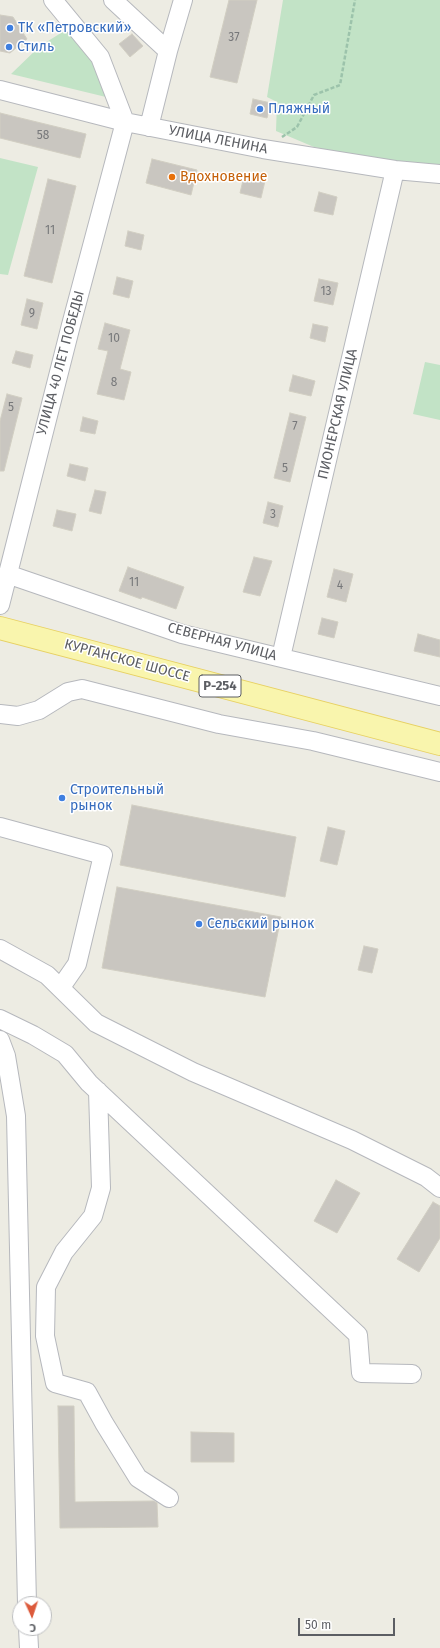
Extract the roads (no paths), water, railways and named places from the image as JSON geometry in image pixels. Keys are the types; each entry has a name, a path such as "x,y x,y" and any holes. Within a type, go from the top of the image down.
{"main road":[{"name":"КУРГАНСКОЕ ШОССЕ","path":"0,628 440,744"}],"street":[{"path":"113,0 168,50"},
{"path":"149,127 168,50 184,0"},
{"path":"63,3 100,57 125,122"},
{"name":"УЛИЦА ЛЕНИНА","path":"0,90 125,122 264,149 395,170 440,174"},
{"name":"УЛИЦА 40 ЛЕТ ПОБЕДЫ","path":"0,605 7,574 6,550 125,122"},
{"name":"ПИОНЕРСКАЯ УЛИЦА","path":"281,657 395,170"},
{"name":"СЕВЕРНАЯ УЛИЦА","path":"7,574 182,634 440,696"},
{"path":"0,714 18,716 39,710 68,692 82,689 219,724 313,740 440,772"},
{"path":"0,827 103,855 78,964 61,988"},
{"path":"0,949 47,975 96,1023 193,1072 352,1140 426,1177 440,1188"},
{"path":"0,964 19,959"},
{"path":"0,1019 33,1034 65,1054 98,1091 358,1335 361,1373 412,1374"},
{"path":"0,1040 6,1056 16,1116 27,1596"},
{"path":"98,1091 101,1188 93,1216 64,1252 46,1287 45,1336 55,1383 87,1392 104,1424 138,1478 169,1498"},
{"path":"28,1636 29,1648"}],"place":[{"name":"ТК «Петровский»","path":"10,28"},
{"name":"Стиль","path":"9,47"},
{"name":"Пляжный","path":"260,109"},
{"name":"Вдохновение","path":"172,177"},
{"name":"Строительный рынок","path":"62,798"},
{"name":"Сельский рынок","path":"199,924"}]}
